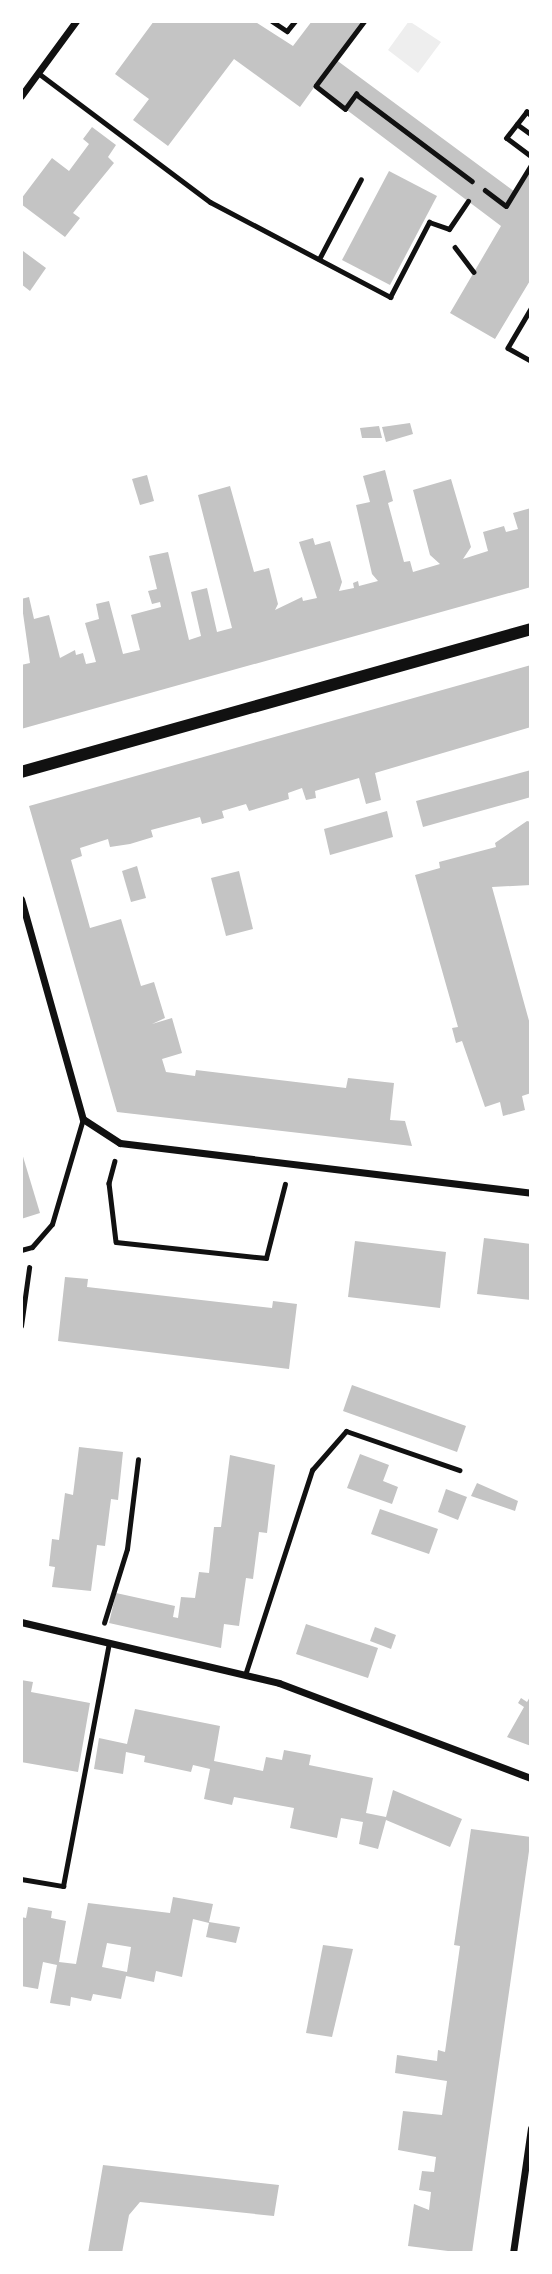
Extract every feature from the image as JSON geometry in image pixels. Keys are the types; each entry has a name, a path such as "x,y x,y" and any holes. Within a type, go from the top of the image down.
{"street":[{"path":"21,96 76,21"},
{"path":"21,772 531,629"},
{"path":"21,899 83,1119 120,1143 287,1166 531,1192"},
{"path":"21,1622 279,1683 531,1778"},
{"path":"513,2253 531,2128"}],"lane":[{"path":"38,73 210,202 390,297 429,222 442,229 451,227 468,201"},
{"path":"319,259 361,179"},
{"path":"21,1250 32,1247 52,1224 83,1119"},
{"path":"245,1675 312,1470 346,1431 459,1470"},
{"path":"21,1879 63,1886 109,1643"}],"path":[{"path":"272,21 287,31 295,21"},
{"path":"365,21 316,86 345,109 356,94 506,206 531,165"},
{"path":"531,116 527,112 507,138 531,156"},
{"path":"517,124 531,134"},
{"path":"442,229 474,272"},
{"path":"531,309 508,348 531,361"},
{"path":"120,1143 109,1183 116,1242 266,1258 284,1202 287,1166"},
{"path":"21,1326 32,1247"},
{"path":"100,1641 127,1549 138,1460"}],"shaded area":[{"path":"409,21 441,42 418,73 388,50"}],"building":[{"path":"154,21 254,21 293,46 312,21 363,21 335,59 515,192 531,171 531,279 495,339 450,313 501,226 315,86 300,107 234,59 168,146 133,120 149,99 115,74"},
{"path":"92,127 116,145 108,157 114,163 73,213 80,218 65,237 21,204 21,199 52,158 69,171 89,144 83,139"},
{"path":"389,171 437,196 390,285 342,260"},
{"path":"23,251 46,268 30,291 21,284"},
{"path":"410,423 413,434 386,442 382,427"},
{"path":"379,426 382,438 362,438 360,428"},
{"path":"385,470 393,501 388,503 404,562 410,561 413,572 440,564 430,555 413,490 451,479 471,547 463,559 488,551 483,532 504,526 506,532 518,529 513,513 531,508 531,587 21,729 21,665 30,663 21,599 29,597 34,619 49,615 60,658 75,650 76,655 83,653 86,664 96,662 85,623 99,619 96,604 109,601 123,654 140,650 131,615 161,607 160,602 152,604 148,591 157,589 149,556 168,552 189,640 201,636 191,592 207,588 217,632 232,628 198,495 230,486 254,572 269,568 278,604 275,610 302,597 303,601 317,598 299,542 313,538 315,545 330,541 342,582 339,591 354,588 353,583 358,581 359,586 378,581 372,574 356,505 370,502 363,476"},
{"path":"147,475 154,501 140,505 132,479"},
{"path":"531,665 531,727 375,773 381,800 366,804 359,778 315,791 316,798 306,800 302,788 288,793 289,799 249,811 246,804 222,811 224,818 202,824 200,817 151,830 153,837 130,844 110,847 108,839 80,848 82,856 71,860 90,928 121,919 141,986 154,982 165,1018 152,1024 172,1018 182,1053 162,1059 166,1072 195,1076 196,1070 346,1088 348,1078 394,1083 390,1120 405,1121 412,1146 117,1112 29,806"},
{"path":"531,770 531,797 423,827 416,801"},
{"path":"387,811 393,837 330,855 324,829"},
{"path":"527,821 531,822 531,885 492,887 531,1028 531,1093 522,1096 525,1110 503,1116 500,1102 485,1107 462,1041 456,1043 452,1028 458,1027 415,875 440,868 439,862 496,847 495,843"},
{"path":"137,866 146,898 131,902 122,871"},
{"path":"239,871 253,929 226,936 211,878"},
{"path":"21,1150 40,1213 21,1219"},
{"path":"484,1238 531,1244 531,1300 477,1294"},
{"path":"355,1241 446,1252 440,1308 348,1297"},
{"path":"65,1277 88,1279 87,1287 272,1308 273,1301 297,1304 289,1369 58,1341"},
{"path":"352,1385 466,1426 457,1452 343,1411"},
{"path":"79,1447 123,1452 118,1500 111,1499 105,1546 97,1545 91,1591 52,1587 55,1567 49,1566 52,1539 59,1540 65,1493 73,1495"},
{"path":"360,1454 389,1465 383,1481 398,1487 392,1504 347,1488"},
{"path":"230,1455 275,1465 267,1533 259,1532 253,1579 246,1578 239,1626 224,1624 221,1648 109,1623 116,1593 175,1606 173,1617 178,1618 181,1597 195,1598 199,1572 209,1573 214,1527 221,1527"},
{"path":"477,1483 518,1501 515,1511 471,1496"},
{"path":"446,1489 467,1497 458,1520 438,1512"},
{"path":"380,1509 438,1529 429,1554 371,1534"},
{"path":"306,1624 378,1648 368,1678 296,1654"},
{"path":"375,1627 396,1635 391,1649 370,1641"},
{"path":"21,1680 33,1682 31,1692 90,1703 78,1772 21,1762"},
{"path":"531,1695 531,1746 507,1737 524,1707 518,1703 521,1698 527,1702"},
{"path":"135,1709 220,1726 214,1761 263,1771 266,1757 282,1760 284,1750 311,1755 309,1765 373,1778 366,1813 386,1817 393,1790 462,1819 450,1847 386,1820 378,1849 359,1844 363,1822 341,1818 337,1838 290,1828 294,1808 234,1797 232,1805 204,1799 210,1769 193,1765 191,1772 144,1762 145,1756 126,1752 123,1774 94,1769 99,1738 127,1744"},
{"path":"471,1829 531,1837 472,2253 464,2253 408,2246 414,2204 429,2210 431,2192 419,2190 422,2171 434,2172 436,2157 398,2150 403,2111 442,2115 447,2081 395,2073 397,2055 437,2061 438,2050 445,2052 460,1946 454,1945"},
{"path":"173,1897 213,1904 209,1922 240,1927 236,1943 206,1937 209,1923 193,1919 182,1977 156,1971 154,1982 126,1976 121,1999 93,1994 91,2001 71,1997 70,2006 50,2003 57,1965 43,1962 38,1989 21,1986 21,1917 26,1918 28,1907 52,1911 51,1918 66,1921 59,1962 76,1964 88,1903 170,1913","holes":["107,1943 131,1947 127,1972 102,1967"]},
{"path":"323,1945 353,1949 332,2037 306,2033"},
{"path":"103,2165 279,2185 274,2216 140,2202 129,2215 122,2253 88,2253"}]}
